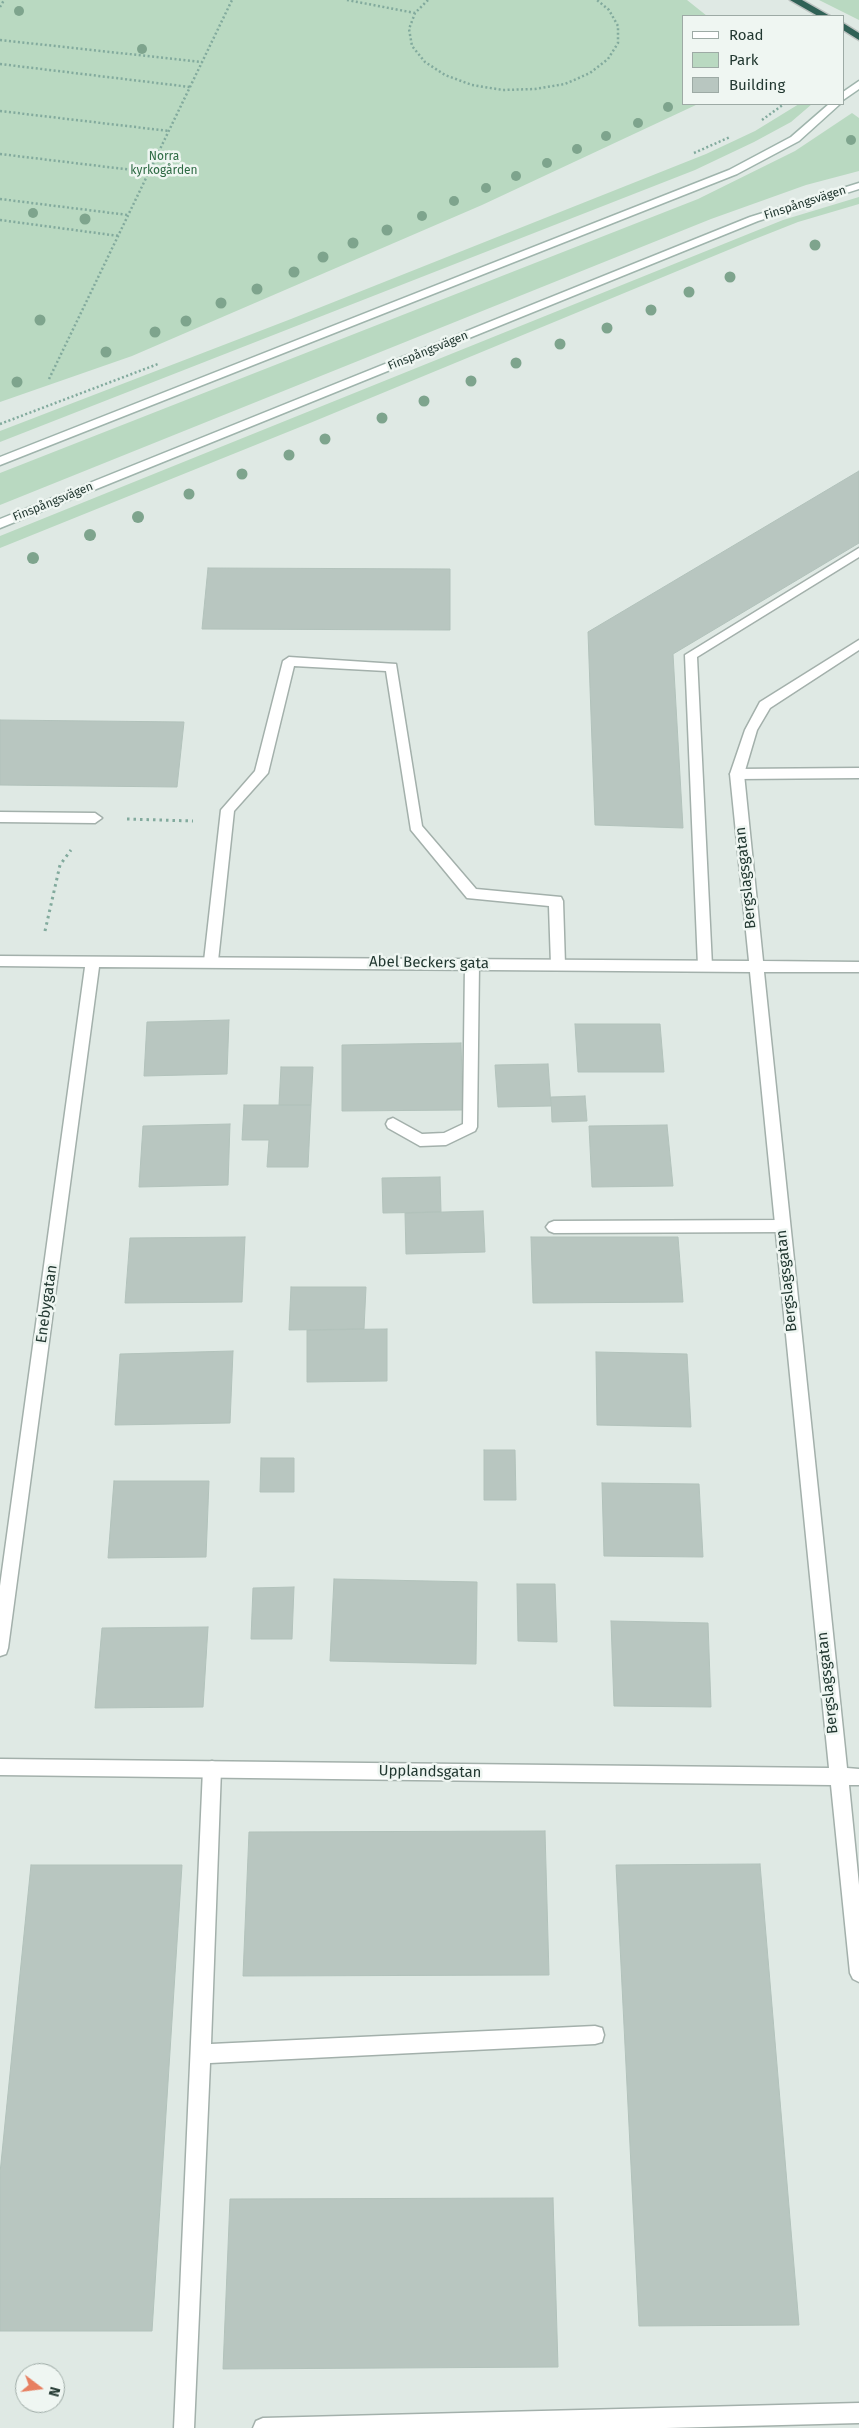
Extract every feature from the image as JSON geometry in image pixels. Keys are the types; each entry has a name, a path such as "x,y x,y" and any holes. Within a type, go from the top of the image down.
{"highway":[{"path":"795,0 823,15"},
{"path":"844,27 859,37"}],"street":[{"path":"844,96 859,84"},
{"path":"0,461 733,172 794,139 834,105"},
{"name":"Finspångsvägen","path":"0,524 754,219 859,186"},
{"path":"704,966 691,655 859,552"},
{"name":"Bergslagsgatan","path":"859,644 765,706 750,730 737,774 755,966 859,1973"},
{"path":"211,962 228,810 261,773 289,661 392,667 416,827 472,894 556,900 558,964"},
{"path":"737,774 859,773"},
{"path":"0,817 95,818"},
{"name":"Abel Beckers gata","path":"0,960 859,967"},
{"name":"Enebygatan","path":"0,1648 93,960"},
{"path":"392,1124 420,1140 446,1139 470,1127 472,964"},
{"path":"554,1227 782,1226"},
{"name":"Upplandsgatan","path":"0,1767 859,1777"},
{"path":"184,2428 212,1769"},
{"path":"201,2054 595,2035"},
{"path":"263,2428 859,2413"}],"path":[{"path":"0,7 4,0"},
{"path":"49,379 232,0"},
{"path":"347,0 415,13"},
{"path":"428,0 415,13 409,29 412,46 424,62 445,76 472,85 503,90 535,89 565,84 590,73 608,59 618,43 618,26 608,10 597,0"},
{"path":"0,40 202,62"},
{"path":"0,64 190,87"},
{"path":"0,111 169,131"},
{"path":"0,154 149,172"},
{"path":"0,199 128,215"},
{"path":"0,220 119,236"},
{"path":"38,960 60,865 95,818 226,822"}],"green space":[{"name":"Norra kyrkogården","path":"0,0 687,0 706,15 682,15 682,105 696,105 482,205 132,356 0,402"},
{"path":"819,0 859,0 859,20"},
{"path":"797,105 811,105 791,122 695,170 0,442 0,431 291,319 706,154 755,131"},
{"path":"852,113 859,118 859,171 806,185 711,219 0,505 0,473 698,199 795,151"},
{"path":"859,197 859,204 798,222 750,241 310,423 0,548 0,536 783,220"}],"building":[{"path":"859,471 859,543 673,654 683,828 595,825 588,632"},
{"path":"208,568 450,569 450,630 202,629"},
{"path":"0,720 184,722 177,787 0,785"},
{"path":"229,1020 227,1074 144,1076 147,1022"},
{"path":"575,1024 660,1024 664,1072 578,1072"},
{"path":"461,1043 463,1110 342,1111 342,1045"},
{"path":"548,1064 551,1106 498,1107 495,1065"},
{"path":"281,1067 313,1067 311,1105 279,1105"},
{"path":"585,1096 587,1121 552,1122 551,1097"},
{"path":"244,1105 311,1105 308,1167 267,1167 269,1140 242,1140"},
{"path":"230,1124 228,1185 139,1187 143,1126"},
{"path":"667,1125 673,1186 592,1187 589,1126"},
{"path":"440,1177 441,1212 383,1213 382,1178"},
{"path":"483,1211 485,1252 406,1254 405,1213"},
{"path":"245,1237 242,1302 125,1303 130,1238"},
{"path":"531,1237 678,1237 683,1302 533,1303"},
{"path":"291,1287 366,1287 364,1329 289,1330"},
{"path":"387,1329 387,1381 307,1382 307,1330"},
{"path":"233,1351 230,1423 115,1425 120,1354"},
{"path":"596,1352 687,1354 691,1427 597,1425"},
{"path":"484,1450 515,1450 516,1500 484,1500"},
{"path":"261,1458 294,1458 294,1492 260,1492"},
{"path":"114,1481 209,1481 206,1557 108,1558"},
{"path":"602,1483 699,1484 703,1557 604,1556"},
{"path":"334,1579 477,1582 476,1664 330,1661"},
{"path":"517,1584 555,1584 557,1642 518,1641"},
{"path":"294,1587 292,1639 251,1639 253,1588"},
{"path":"611,1621 708,1623 711,1707 614,1706"},
{"path":"208,1627 203,1707 95,1708 102,1628"},
{"path":"545,1831 549,1975 243,1976 249,1832"},
{"path":"760,1864 799,2325 639,2326 616,1865"},
{"path":"31,1865 182,1865 152,2331 0,2331 0,2173"},
{"path":"553,2198 558,2367 223,2369 230,2199"}]}
